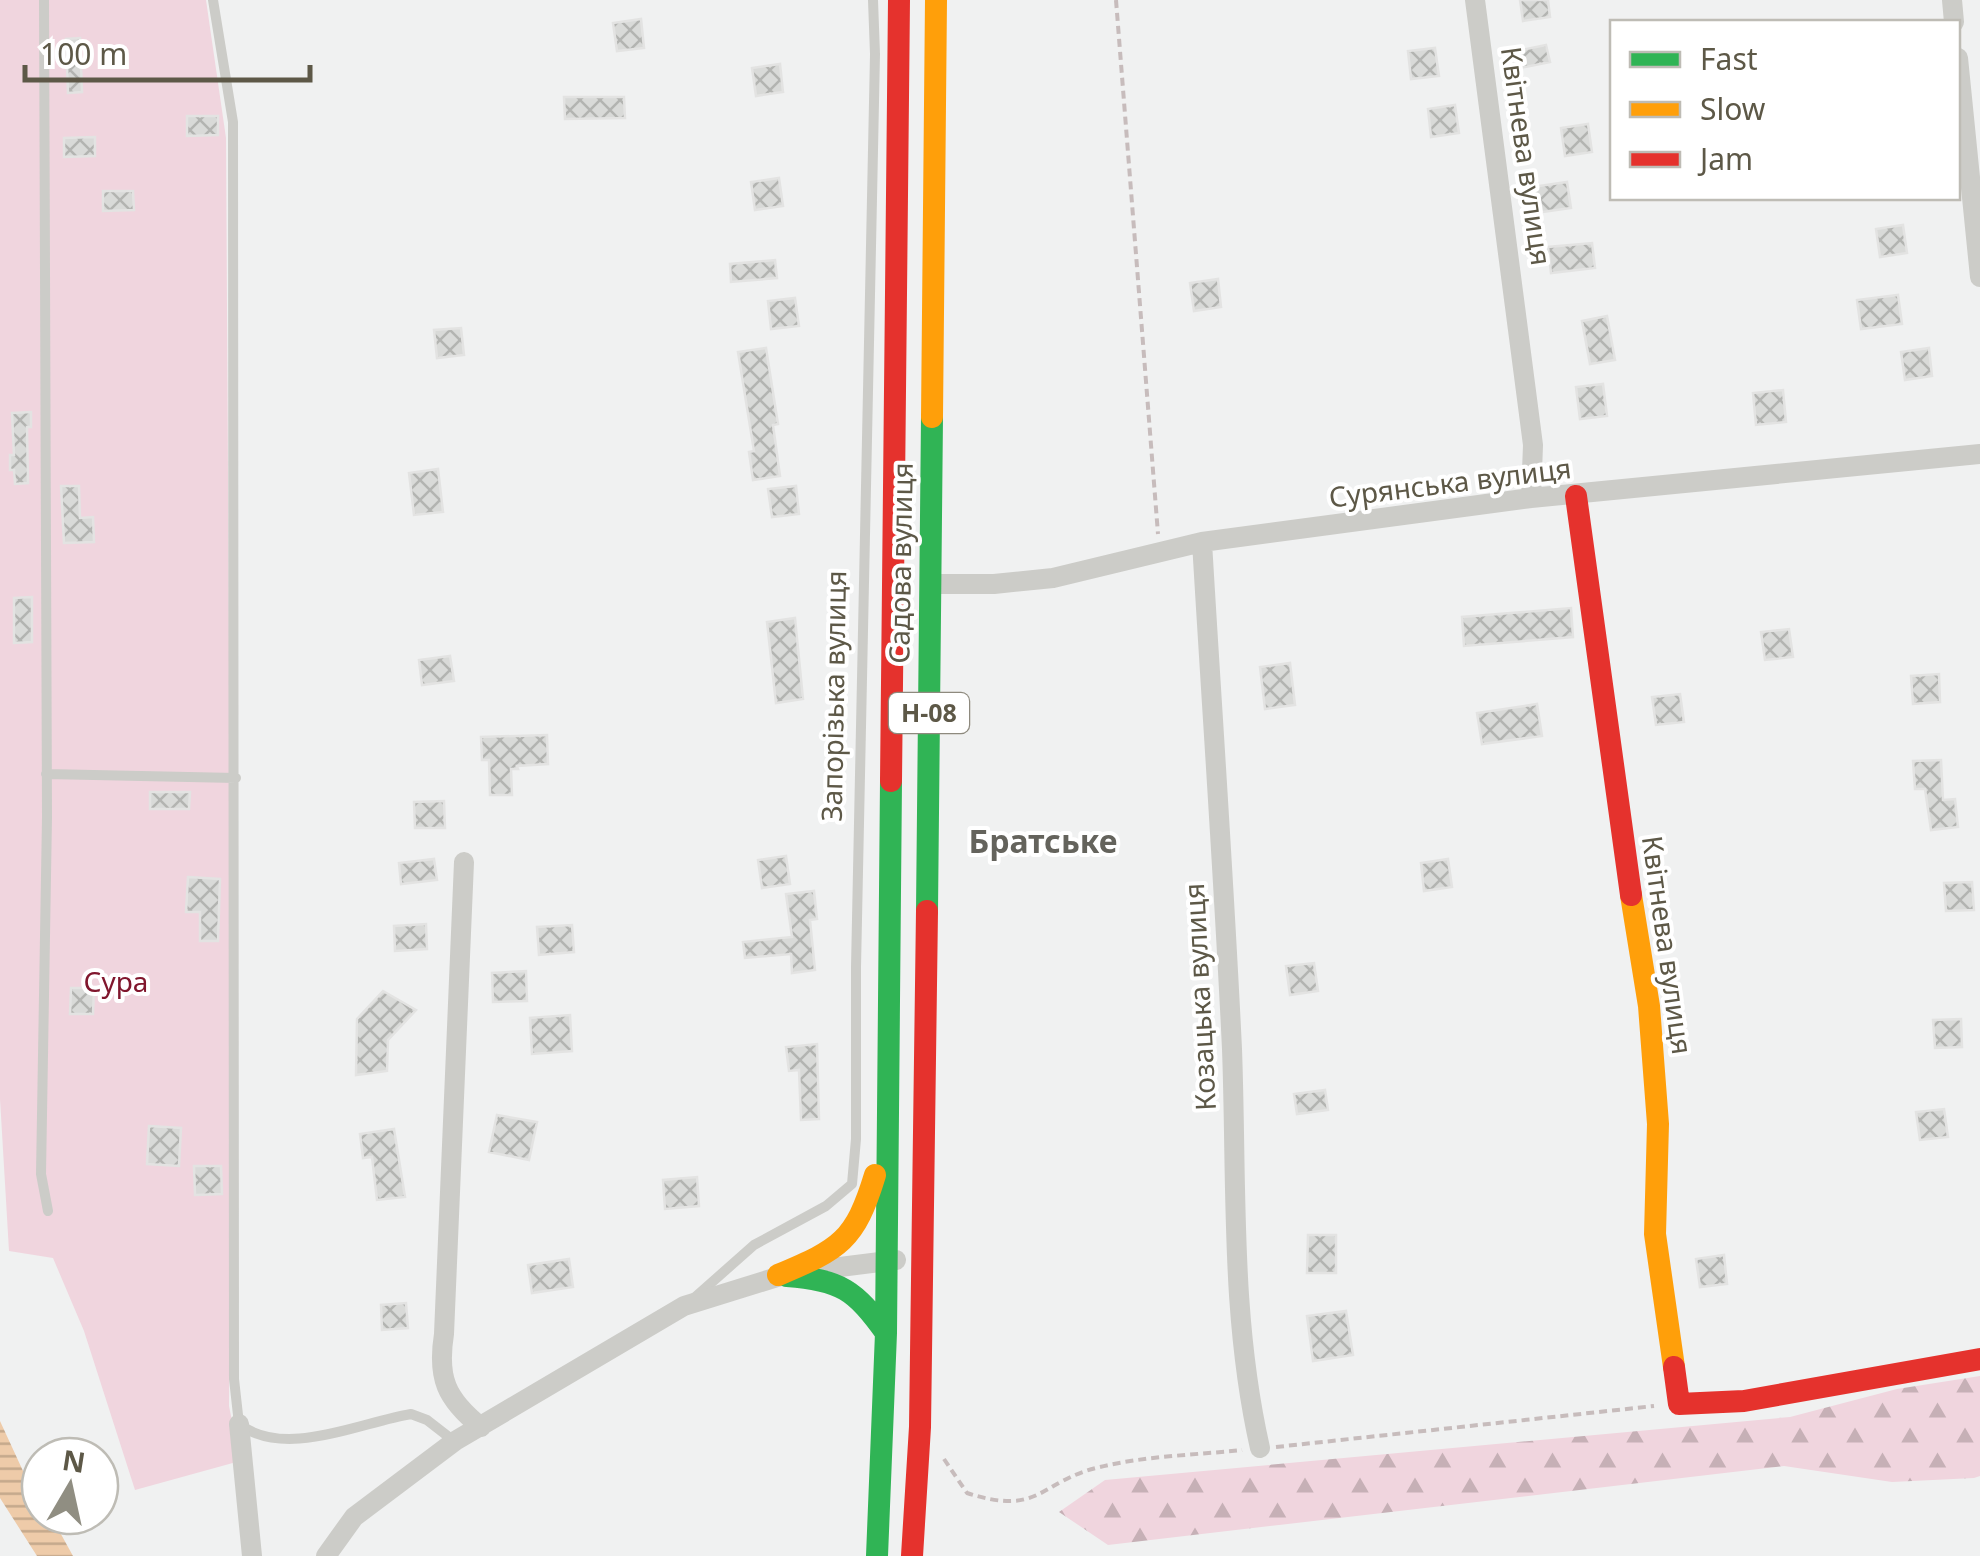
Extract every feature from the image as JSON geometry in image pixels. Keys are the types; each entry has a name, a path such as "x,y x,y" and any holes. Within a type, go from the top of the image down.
{"main road":[{"name":"Садова вулиця","path":"886,1267 900,0"},
{"name":"Садова вулиця","path":"918,1457 936,0"},
{"name":"Квітнева вулиця","path":"1576,496 1649,1006 1658,1124 1655,1234 1679,1404"},
{"path":"778,1275 835,1252 864,1218 887,1134"},
{"name":"Н-08","path":"877,1556 886,1267"},
{"path":"778,1275 832,1278 860,1297 886,1333"},
{"path":"1679,1404 1744,1401 1980,1359"},
{"name":"Н-08","path":"912,1556 918,1457"}],"street":[{"name":"Квітнева вулиця","path":"1475,0 1534,445 1530,498"},
{"path":"1960,78 1980,277"},
{"name":"Сурянська вулиця","path":"930,584 994,584 1053,578 1202,542 1530,498 1980,454"},
{"name":"Козацька вулиця","path":"1202,542 1232,1050 1240,1328 1260,1448"},
{"path":"464,862 440,1360 446,1387 460,1410 481,1427"},
{"path":"326,1556 354,1517 455,1441 684,1306 778,1275 886,1267 923,1260"},
{"path":"238,1424 252,1556"}],"lane":[{"path":"44,0 46,774 42,1174 48,1211"},
{"path":"213,0 233,122 234,1379 238,1424 254,1436 288,1440 411,1414 427,1420 455,1441"},
{"name":"Запорізька вулиця","path":"684,1306 754,1245 826,1206 852,1184 856,1139 873,0"},
{"path":"46,774 236,778"}],"path":[{"path":"1116,0 1160,552"},
{"path":"918,1457 943,1458 967,1493 1009,1502 1028,1500 1099,1467 1679,1404"}],"green space":[{"name":"Сура","path":"0,0 206,0 226,138 231,982 229,1406 240,1461 135,1490 84,1331 53,1258 9,1251 0,1099"},
{"path":"1980,1376 1980,1476 1974,1478 1892,1482 1784,1466 1108,1545 1059,1512 1105,1480 1790,1417 1897,1389"}],"shaded area":[{"path":"0,1421 20,1464 20,1529 0,1498"},
{"path":"24,1536 62,1536 73,1556 37,1556"}],"building":[{"path":"1520,0 1548,0 1550,17 1523,21"},
{"path":"641,19 644,48 617,51 613,23"},
{"path":"80,38 82,92 68,93 66,39"},
{"path":"1546,45 1550,62 1515,69 1511,52"},
{"path":"1435,48 1439,76 1411,79 1408,51"},
{"path":"780,64 783,92 756,96 752,68"},
{"path":"564,97 624,97 625,118 565,119"},
{"path":"1455,105 1459,133 1431,137 1428,109"},
{"path":"187,116 218,116 218,135 187,136"},
{"path":"1588,124 1592,152 1565,156 1561,128"},
{"path":"95,137 95,156 64,157 64,138"},
{"path":"779,178 783,206 755,210 751,182"},
{"path":"1567,182 1571,208 1535,213 1532,187"},
{"path":"103,191 133,191 134,210 103,211"},
{"path":"1903,225 1907,253 1880,257 1876,229"},
{"path":"1592,243 1595,268 1551,273 1548,247"},
{"path":"775,260 777,278 731,282 730,264"},
{"path":"1218,279 1221,307 1194,311 1190,283"},
{"path":"1898,295 1902,324 1861,329 1857,300"},
{"path":"795,298 799,326 771,329 768,301"},
{"path":"1607,316 1615,360 1590,364 1582,321"},
{"path":"461,328 464,355 437,358 434,330"},
{"path":"766,348 778,424 773,425 780,476 753,480 749,452 754,451 738,352"},
{"path":"1929,348 1932,376 1905,380 1901,352"},
{"path":"1603,384 1607,416 1580,419 1576,387"},
{"path":"1783,390 1786,422 1756,425 1753,393"},
{"path":"31,412 31,427 27,427 28,483 15,484 14,470 10,470 10,455 14,455 12,413"},
{"path":"438,469 443,512 414,515 409,473"},
{"path":"61,486 79,486 80,518 93,517 94,542 64,543"},
{"path":"796,486 799,514 772,517 768,489"},
{"path":"32,597 32,642 14,643 14,598"},
{"path":"1571,608 1573,637 1464,646 1462,617"},
{"path":"795,618 803,699 776,703 767,622"},
{"path":"1789,629 1793,657 1765,660 1761,632"},
{"path":"450,656 454,681 422,685 419,660"},
{"path":"1290,663 1295,705 1265,709 1260,667"},
{"path":"1939,674 1940,702 1913,704 1911,676"},
{"path":"1680,694 1684,722 1656,725 1652,697"},
{"path":"1537,704 1542,736 1482,744 1477,713"},
{"path":"547,735 548,764 511,769 512,795 490,795 489,760 482,760 481,737"},
{"path":"1941,760 1943,800 1955,799 1958,827 1931,830 1925,789 1915,789 1913,761"},
{"path":"150,792 190,792 189,809 150,809"},
{"path":"444,801 445,828 415,828 414,802"},
{"path":"786,856 790,884 762,888 758,860"},
{"path":"434,859 437,880 401,884 399,863"},
{"path":"1448,859 1452,887 1424,891 1421,863"},
{"path":"188,877 220,879 218,941 200,941 200,912 186,912"},
{"path":"1972,882 1974,910 1946,911 1944,883"},
{"path":"814,891 817,919 810,920 815,970 792,973 791,954 745,958 743,942 792,937 786,894"},
{"path":"426,924 427,949 395,951 394,926"},
{"path":"572,925 574,952 539,955 537,927"},
{"path":"1314,963 1318,991 1290,995 1286,966"},
{"path":"526,971 527,1001 493,1002 492,973"},
{"path":"71,988 94,988 93,1014 70,1014"},
{"path":"383,991 416,1010 388,1040 387,1071 356,1075 357,1019"},
{"path":"570,1015 572,1051 532,1054 530,1018"},
{"path":"1961,1019 1962,1047 1935,1048 1933,1020"},
{"path":"817,1044 819,1119 801,1120 799,1070 789,1071 786,1047"},
{"path":"1325,1090 1328,1110 1297,1114 1294,1094"},
{"path":"1944,1109 1948,1137 1920,1140 1916,1112"},
{"path":"497,1115 537,1122 529,1160 489,1152"},
{"path":"149,1126 181,1128 179,1166 147,1164"},
{"path":"394,1129 405,1197 377,1200 372,1157 363,1158 360,1134"},
{"path":"194,1166 221,1166 222,1194 195,1195"},
{"path":"697,1177 699,1206 665,1209 663,1180"},
{"path":"1308,1235 1336,1235 1336,1273 1307,1273"},
{"path":"1724,1255 1727,1284 1700,1287 1696,1259"},
{"path":"569,1259 573,1287 532,1293 528,1265"},
{"path":"406,1303 408,1328 382,1330 381,1305"},
{"path":"1346,1311 1353,1355 1313,1361 1307,1316"}],"traffic: fast":[{"path":"927,911 932,417"},
{"path":"877,1556 886,1333 891,781"},
{"path":"787,1276 834,1284 845,1290 886,1333"}],"traffic: slow":[{"path":"932,417 936,0"},
{"path":"1631,895 1649,1006 1658,1124 1655,1234 1674,1367"},
{"path":"778,1275 816,1258 842,1240 860,1215 875,1175"}],"traffic: jam":[{"path":"891,781 899,0"},
{"path":"1576,496 1631,895"},
{"path":"912,1556 920,1427 927,911"},
{"path":"1674,1367 1679,1404 1744,1401 1980,1359"}],"district":[{"name":"Братське","path":"1043,842"}]}
